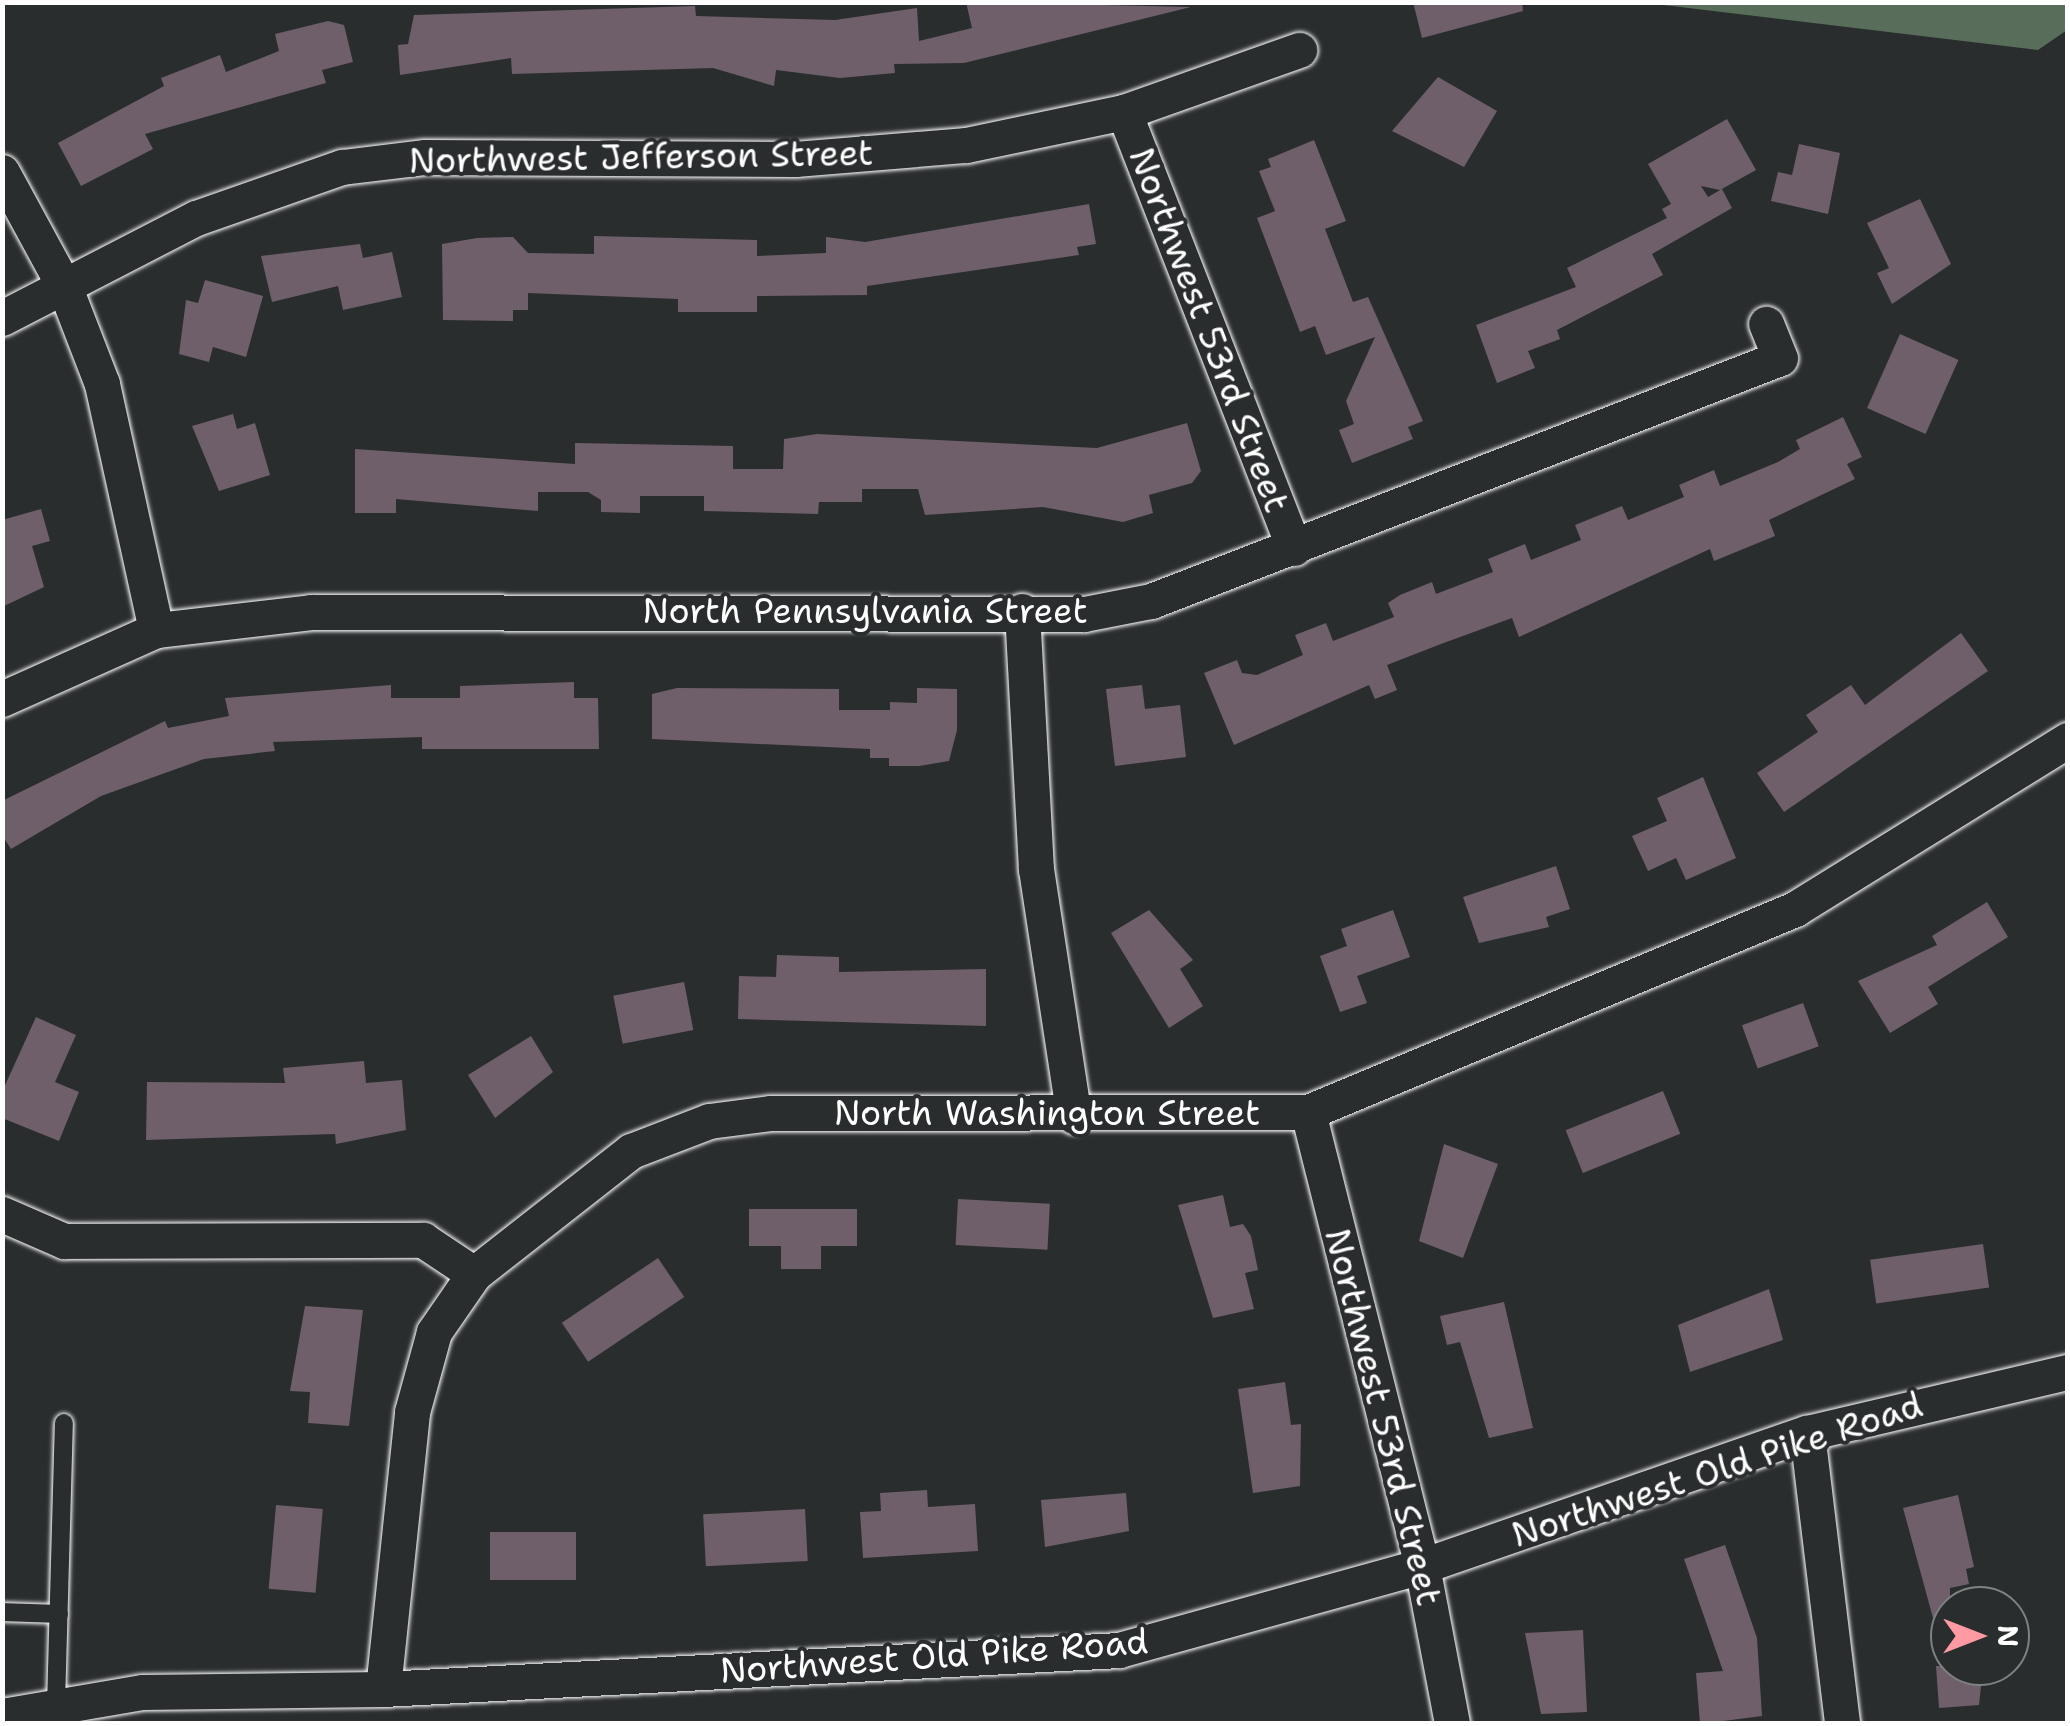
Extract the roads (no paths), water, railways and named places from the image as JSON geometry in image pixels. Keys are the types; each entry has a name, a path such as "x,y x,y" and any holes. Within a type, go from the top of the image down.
{"street":[{"name":"Northwest Jefferson Street","path":"2,318 196,218 342,167 424,157 881,154 1124,112 1299,50"},
{"name":"Northwest 53rd Street","path":"1124,112 1294,548"},
{"path":"2,172 66,288 102,384 156,630"},
{"name":"North Pennsylvania Street","path":"2,699 156,630 311,612 1084,614 1151,602 1780,358 1766,324"},
{"path":"1022,611 1036,869 1074,1116"},
{"name":"North Washington Street","path":"383,1689 412,1412 434,1332 474,1274 596,1174 709,1121 1308,1112 1795,909 2068,740"},
{"name":"Northwest 53rd Street","path":"1308,1112 1422,1566 1452,1724"},
{"path":"2,1214 64,1241 424,1240 474,1274"},
{"name":"Northwest Old Pike Road","path":"2,1716 142,1692 383,1689 1119,1650 1422,1566 1807,1433 2068,1372"},
{"path":"1807,1433 1842,1724"}],"lane":[{"path":"56,1705 64,1423"},
{"path":"2,1612 59,1614"}]}
